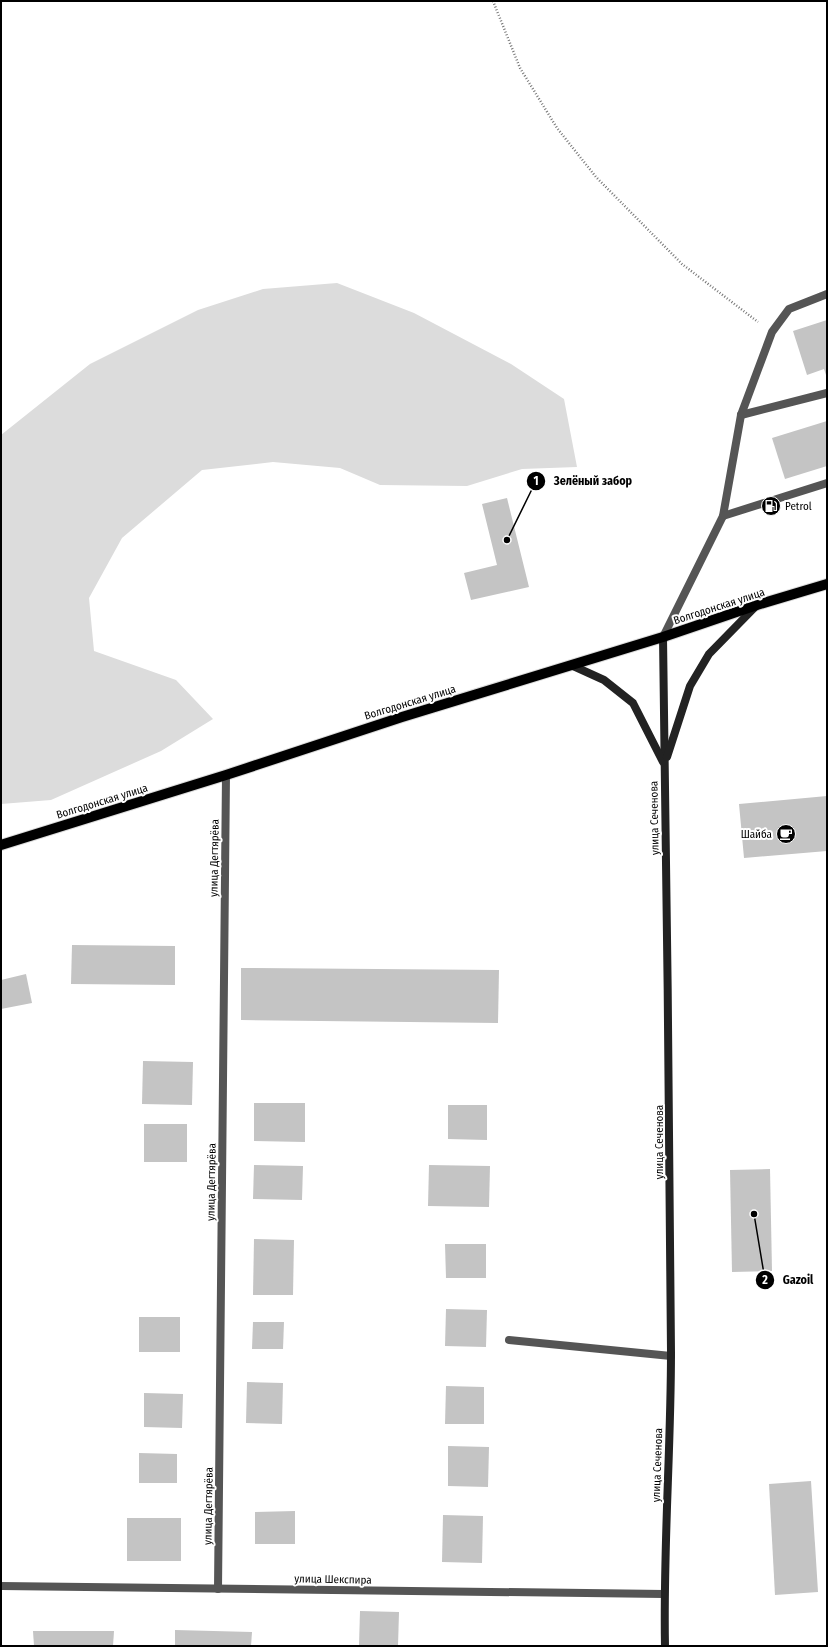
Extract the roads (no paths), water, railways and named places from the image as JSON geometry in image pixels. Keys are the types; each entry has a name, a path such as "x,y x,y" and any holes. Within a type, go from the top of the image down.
{"main road":[{"name":"Волгодонская улица","path":"1,845 226,775 402,717 663,637 757,605 827,584"}],"street":[{"path":"663,637 723,516 741,415 772,332 789,309 827,294"},
{"path":"741,415 827,393"},
{"path":"723,516 827,483"},
{"path":"664,764 690,686 709,654 757,605"},
{"name":"улица Сеченова","path":"663,637 670,1124 671,1356 664,1594 665,1646"},
{"path":"571,665 604,680 633,703 664,764"},
{"name":"улица Дегтярёва","path":"218,1589 226,775"},
{"path":"510,1340 671,1356"},
{"name":"улица Шекспира","path":"1,1586 664,1594"}],"place":[{"name":"Petrol","path":"771,506"},
{"name":"Зелёный забор","path":"507,540"},
{"name":"Шайба","path":"786,834"},
{"name":"Gazoil","path":"754,1214"}]}
